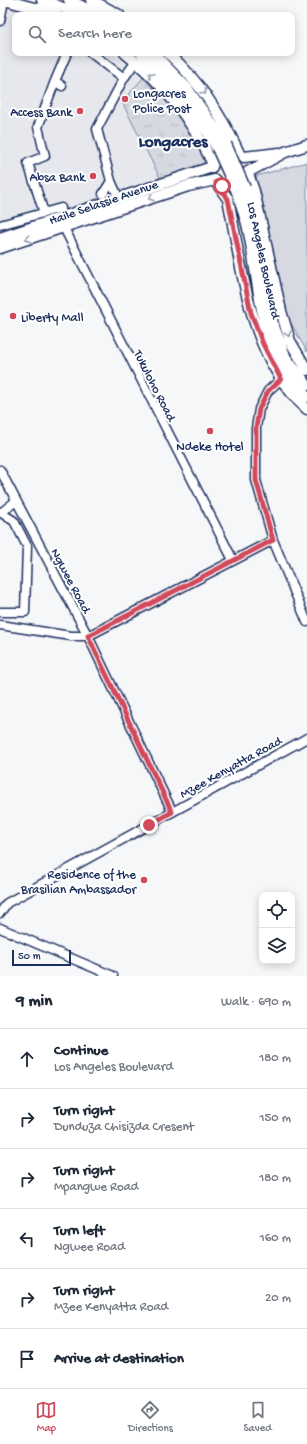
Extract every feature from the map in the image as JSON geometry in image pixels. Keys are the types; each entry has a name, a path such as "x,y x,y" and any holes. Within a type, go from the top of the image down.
{"main road":[{"path":"4,0 48,12"},
{"path":"42,0 73,12"},
{"path":"69,0 93,12"},
{"path":"91,0 113,12"},
{"name":"Los Angeles Boulevard","path":"156,56 187,88 222,146 254,223 265,288 273,324 286,358 307,385"},
{"path":"171,56 197,83 214,106 242,156 248,164 248,173 243,183 234,188 224,187 215,181 212,166 217,157 224,152 233,152 242,156 285,152"},
{"name":"Los Angeles Boulevard","path":"139,57 158,68 181,92 222,146"},
{"name":"Los Angeles Boulevard","path":"139,57 180,108 196,132 212,166"},
{"path":"248,173 285,152 307,145"},
{"name":"Haile Selassie Avenue","path":"0,248 119,199 212,166"},
{"name":"Los Angeles Boulevard","path":"248,173 259,209 281,311 290,341 307,370"},
{"name":"Los Angeles Boulevard","path":"215,181 228,199 256,328 281,379 307,409"},
{"name":"Haile Selassie Avenue","path":"0,238 61,224 181,189 215,181"},
{"name":"Los Angeles Boulevard","path":"241,190 257,290 265,327 279,362 307,397"}],"street":[{"path":"0,21 4,0"},
{"path":"44,213 28,163 45,156 38,127 54,81 66,56"},
{"path":"95,56 124,78"},
{"path":"119,199 111,181 97,129 124,78 139,57"},
{"path":"54,81 62,86"},
{"path":"103,194 111,181"},
{"path":"0,225 62,208"},
{"name":"Tukuloho Road","path":"61,224 233,560"},
{"path":"281,379 268,391 259,409 256,428 256,480 273,540 307,622"},
{"name":"Ngwee Road","path":"0,470 88,636 172,812"},
{"path":"0,612 25,612 27,546 14,521 1,512 16,501"},
{"path":"0,625 71,636 88,636 273,540"},
{"name":"Mzee Kenyatta Road","path":"0,913 7,903 307,738"},
{"path":"0,928 113,976"}],"shaded area":[{"path":"0,2 29,12 12,12 12,56 116,56 143,78 122,102 162,182 0,234"}],"green space":[{"path":"143,78 174,109 191,130 205,157 202,168 162,182 122,102"},
{"path":"307,162 307,352 281,305 256,176"}],"place":[{"name":"Longacres Police Post","path":"125,99"},
{"name":"Access Bank","path":"80,111"},
{"name":"Absa Bank","path":"93,176"},
{"name":"Liberty Mall","path":"13,316"},
{"name":"Ndeke Hotel","path":"210,431"},
{"name":"Residence of the Brasilian Ambassador","path":"144,880"}],"district":[{"name":"Longacres","path":"173,140"}],"route":[{"path":"149,825 172,812 88,636 273,540 256,480 256,428 259,409 268,391 281,379 263,344 251,313 228,199 216,182 222,186"}]}
